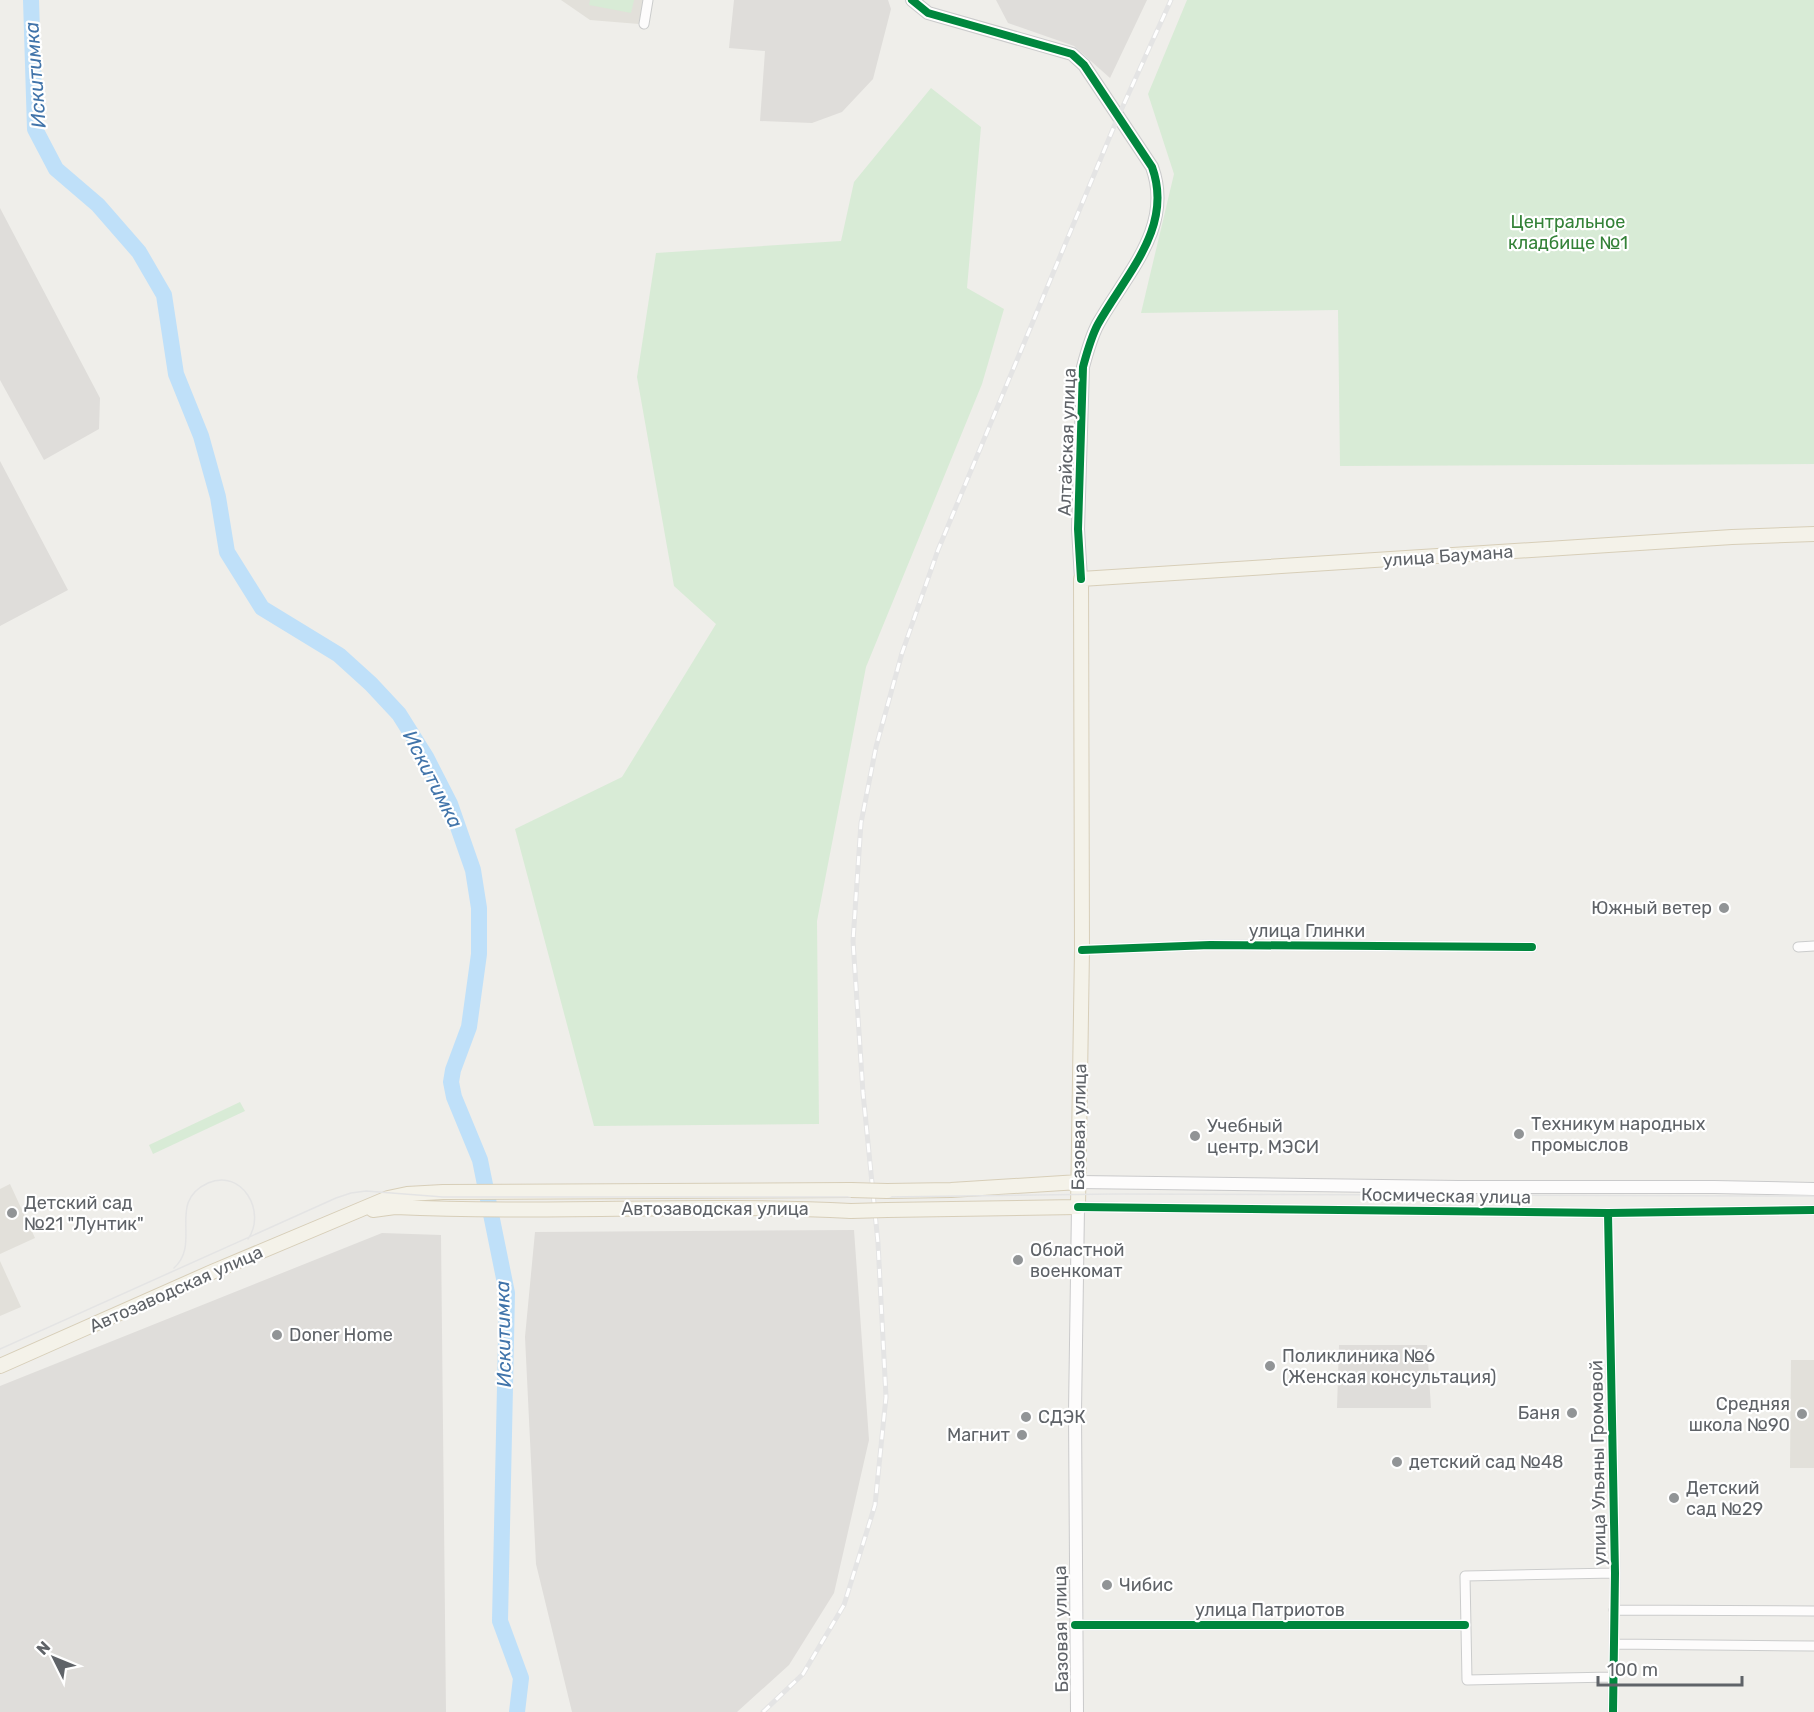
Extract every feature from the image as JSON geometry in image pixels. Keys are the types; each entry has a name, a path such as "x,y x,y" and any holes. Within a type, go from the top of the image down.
{"main road":[{"name":"Алтайская улица","path":"912,0 928,13 1072,54 1084,65 1152,167 1157,182 1158,201 1155,222 1145,247 1088,345 1083,367 1078,529 1081,579"},
{"name":"улица Баумана","path":"1081,579 1732,537 1814,534"},
{"name":"Базовая улица","path":"1077,1712 1075,1412 1082,950 1081,579"},
{"name":"Космическая улица","path":"1079,1182 1458,1187 1714,1186 1814,1189"},
{"name":"Автозаводская улица","path":"0,1366 212,1272 388,1198 407,1194 951,1190 1079,1182"},
{"name":"Автозаводская улица","path":"353,1213 395,1207 550,1210 774,1208 851,1211 1078,1208"}],"street":[{"path":"644,24 648,0"},
{"name":"улица Глинки","path":"1082,950 1210,945 1532,947"},
{"path":"1798,946 1814,946"},
{"name":"Космическая улица","path":"1078,1208 1608,1213 1814,1210"},
{"name":"улица Ульяны Громовой","path":"1608,1213 1615,1573 1613,1712"},
{"path":"1613,1677 1467,1680 1465,1576 1615,1573"},
{"path":"1614,1610 1814,1611"},
{"name":"улица Патриотов","path":"1075,1625 1465,1625"},
{"path":"1614,1644 1814,1646"}],"shaded area":[{"path":"561,0 643,0 639,24 590,20"},
{"path":"734,0 888,0 891,9 873,79 842,112 812,123 760,121 765,51 729,48"},
{"path":"996,0 1147,0 1110,78 1074,46 1008,23"},
{"path":"0,208 100,398 99,429 44,460 0,380"},
{"path":"0,461 68,590 0,626"},
{"name":"Детский сад №21 \"Лунтик\"","path":"10,1184 35,1238 0,1254 0,1189"},
{"path":"854,1230 869,1440 834,1593 789,1665 737,1712 572,1712 536,1564 525,1337 535,1232"},
{"path":"382,1233 441,1235 446,1712 0,1712 0,1386"},
{"name":"Детский сад №21 \"Лунтик\"","path":"0,1261 21,1307 0,1316"},
{"path":"1339,1345 1427,1345 1431,1408 1337,1408"},
{"name":"Средняя школа №90","path":"1791,1360 1814,1360 1814,1468 1790,1468"}],"green space":[{"path":"590,0 634,0 631,13 589,5"},
{"name":"Центральное кладбище №1","path":"1187,0 1814,0 1814,464 1340,466 1338,310 1141,313 1174,174 1148,94"},
{"path":"931,88 981,127 967,288 1004,309 982,384 866,667 817,921 819,1124 594,1126 515,829 622,777 716,624 674,586 637,377 656,253 841,241 854,182"},
{"path":"240,1102 245,1111 153,1154 149,1145"}],"waterway":[{"name":"Искитимка","path":"31,0 35,129 56,169 98,205 139,252 164,295 176,374 201,436 218,497 227,552 262,608 339,655 399,714 426,757 450,804 473,870 479,908 479,954 469,1027 453,1070 451,1082 454,1097 480,1160 507,1293 500,1621 521,1678 517,1712"}],"tram line":[{"path":"174,1268 182,1258 185,1247 186,1212 189,1201 196,1191 208,1183 220,1180 231,1182 241,1187 248,1195 255,1217 248,1239"},
{"path":"0,1349 336,1198 366,1191 443,1197 887,1197 1115,1194 1814,1196"}],"railway":[{"path":"763,1712 803,1674 844,1605 875,1505 886,1397 878,1243 863,1093 853,941 861,823 876,747 902,653 938,550 1118,117 1171,0"}],"cycle path":[{"path":"912,0 928,13 1072,54 1084,65 1152,167 1157,189 1157,210 1152,230 1144,249 1098,324 1083,367 1078,529 1081,579"},
{"path":"1082,950 1210,945 1532,947"},
{"path":"1078,1207 1608,1213 1814,1210"},
{"path":"1608,1213 1615,1573 1613,1712"},
{"path":"1075,1625 1465,1625"}],"place":[{"name":"Южный ветер","path":"1724,908"},
{"name":"Техникум народных промыслов","path":"1519,1134"},
{"name":"Учебный центр, МЭСИ","path":"1195,1136"},
{"name":"Детский сад №21 \"Лунтик\"","path":"12,1213"},
{"name":"Областной военкомат","path":"1018,1260"},
{"name":"Doner Home","path":"277,1335"},
{"name":"Поликлиника №6 (Женская консультация)","path":"1270,1366"},
{"name":"Баня","path":"1572,1413"},
{"name":"Средняя школа №90","path":"1802,1414"},
{"name":"СДЭК","path":"1026,1417"},
{"name":"Магнит","path":"1022,1435"},
{"name":"детский сад №48","path":"1397,1462"},
{"name":"Детский сад №29","path":"1674,1498"},
{"name":"Чибис","path":"1107,1585"}]}
